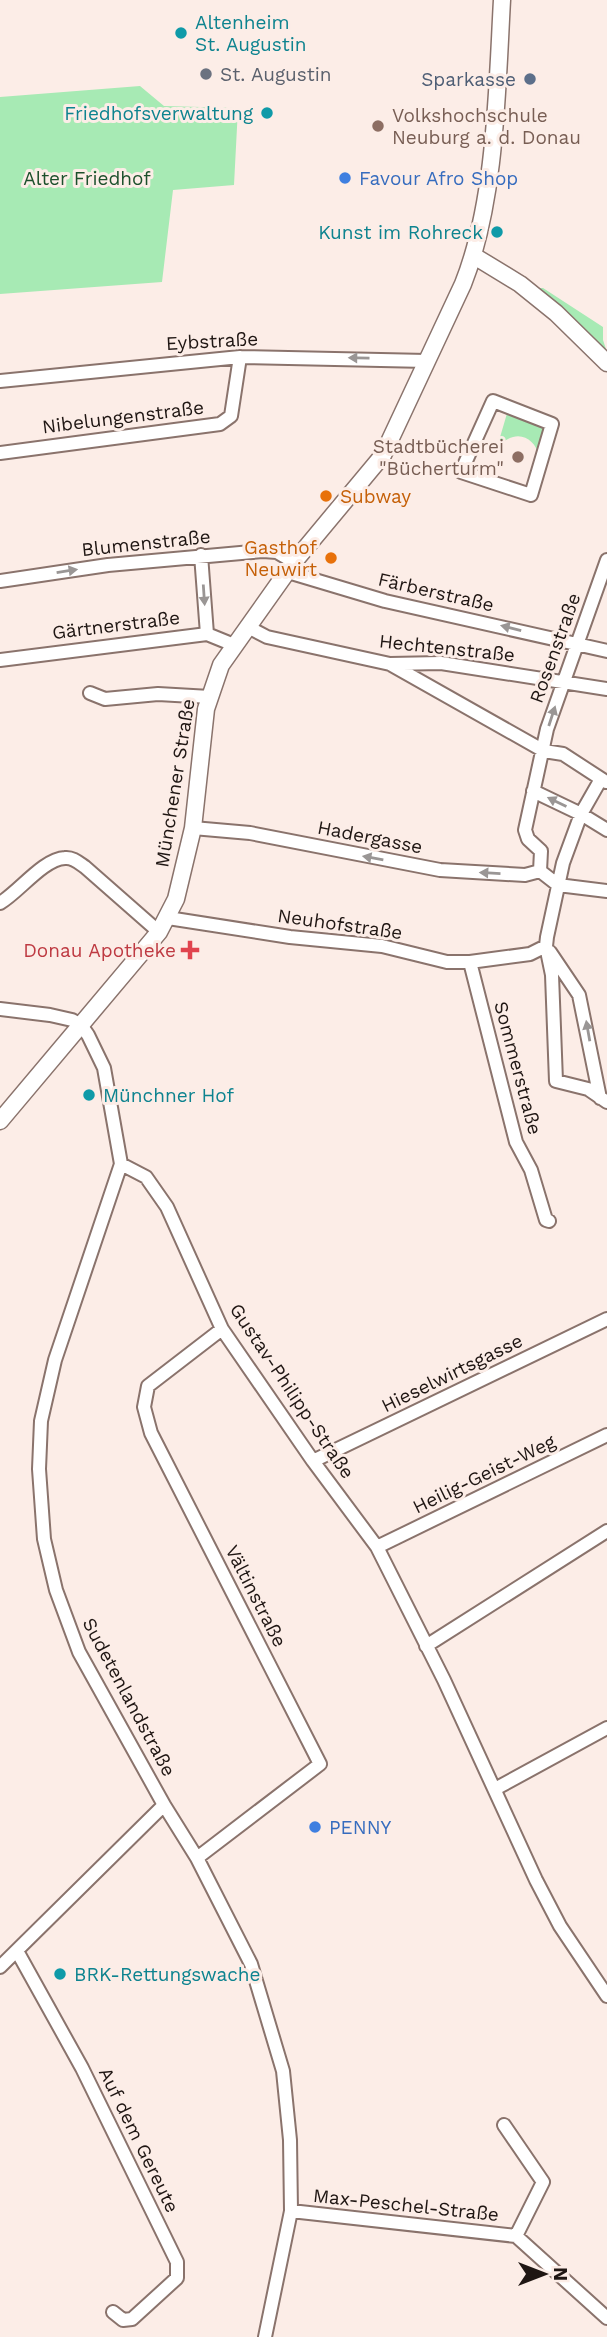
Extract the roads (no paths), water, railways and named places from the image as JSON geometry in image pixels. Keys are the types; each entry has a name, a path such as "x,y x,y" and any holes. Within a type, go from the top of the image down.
{"main road":[{"name":"Münchener Straße","path":"0,1121 168,918 176,899 193,828 205,715 221,665 291,567 383,455 427,361 474,256 486,196 496,107 502,0"},
{"path":"474,256 520,284 556,313 607,363"}],"street":[{"name":"Eybstraße","path":"0,381 240,357 427,361"},
{"name":"Nibelungenstraße","path":"0,453 220,424 231,416 240,357"},
{"path":"493,401 552,424 531,495 461,472 493,401"},
{"name":"Blumenstraße","path":"0,582 108,565 262,551 277,552 291,567"},
{"path":"201,555 207,634"},
{"name":"Rosenstraße","path":"540,871 541,850 528,839 525,830 533,791 547,729 607,559"},
{"name":"Färberstraße","path":"291,567 385,601 607,651"},
{"name":"Hechtenstraße","path":"247,627 267,637 390,664 441,663 607,689"},
{"name":"Gärtnerstraße","path":"0,660 207,634 234,645"},
{"path":"390,664 544,751 563,754 604,781 582,814 563,863 546,946 552,975 556,1081 588,1089 604,1100"},
{"path":"90,693 105,699 158,694 210,697"},
{"path":"533,791 582,814 607,830"},
{"name":"Hadergasse","path":"193,828 250,833 440,870 525,874 540,871"},
{"path":"0,903 11,897 44,866 64,858 75,860 159,932"},
{"path":"540,871 558,885 607,891"},
{"name":"Neuhofstraße","path":"168,918 290,937 382,946 447,962 470,962 530,954 546,946"},
{"path":"546,946 579,995 604,1100"},
{"name":"Sommerstraße","path":"470,962 516,1142 531,1170 546,1220 549,1221"},
{"path":"0,1009 61,1017 80,1025"},
{"name":"Sudetenlandstraße","path":"80,1025 97,1050 104,1068 121,1164 55,1360 41,1421 43,1528 52,1575 79,1652 164,1805 197,1858 251,1964 283,2071 290,2140 291,2211 265,2337"},
{"name":"Gustav-Philipp-Straße","path":"121,1164 146,1178 167,1207 222,1329 313,1461 377,1547 444,1679 536,1880 560,1926 607,1996"},
{"name":"Hieselwirtsgasse","path":"313,1461 607,1319"},
{"name":"Vältinstraße","path":"197,1858 320,1764 151,1433 144,1407 148,1386 222,1329"},
{"name":"Heilig-Geist-Weg","path":"377,1547 607,1435"},
{"path":"426,1646 607,1531"},
{"path":"495,1789 607,1728"},
{"path":"0,1967 164,1805"},
{"name":"Auf dem Gereute","path":"17,1951 82,2068 177,2262 177,2278 132,2319 123,2320 113,2312"},
{"name":"Max-Peschel-Straße","path":"504,2125 543,2182 516,2236"},
{"name":"Max-Peschel-Straße","path":"291,2211 516,2236 607,2318"}],"place":[{"name":"Altenheim St. Augustin","path":"181,33"},
{"name":"St. Augustin","path":"206,74"},
{"name":"Sparkasse","path":"530,79"},
{"name":"Friedhofsverwaltung","path":"267,113"},
{"name":"Volkshochschule Neuburg a. d. Donau","path":"378,126"},
{"name":"Favour Afro Shop","path":"345,178"},
{"name":"Kunst im Rohreck","path":"497,232"},
{"name":"Stadtbücherei \"Bücherturm\"","path":"518,457"},
{"name":"Subway","path":"326,496"},
{"name":"Gasthof Neuwirt","path":"331,558"},
{"name":"Donau Apotheke","path":"190,950"},
{"name":"Münchner Hof","path":"89,1095"},
{"name":"PENNY","path":"315,1827"},
{"name":"BRK-Rettungswache","path":"60,1974"}],"park label":[{"name":"Alter Friedhof","path":"87,178"}]}
